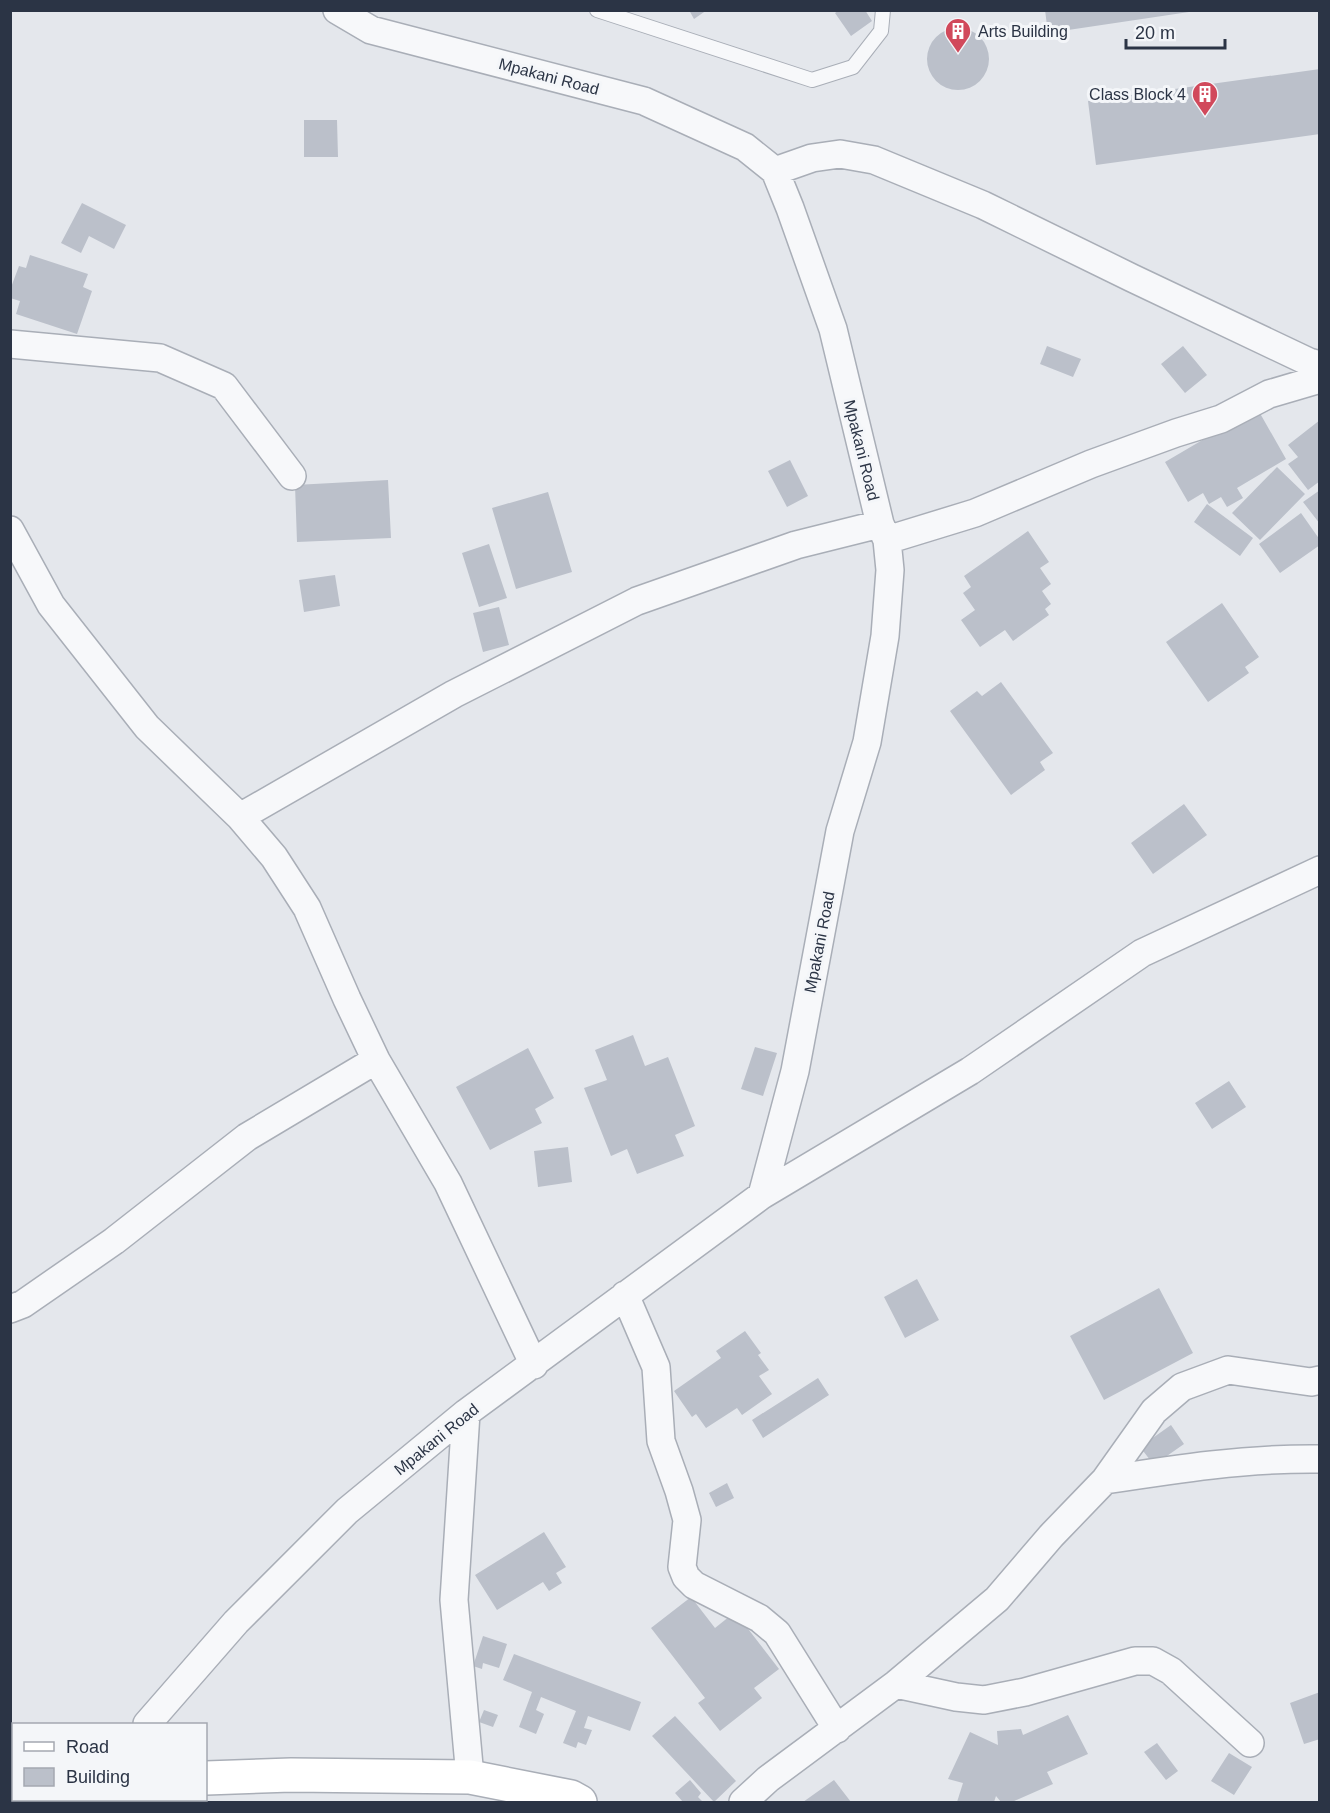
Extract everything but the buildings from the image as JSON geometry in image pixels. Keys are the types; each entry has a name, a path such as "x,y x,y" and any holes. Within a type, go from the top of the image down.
{"street":[{"name":"Mpakani Road","path":"337,10 371,30 644,101 745,147 775,171 790,208 833,329 884,532 890,570 885,636 867,742 840,831 795,1071 762,1195"},
{"path":"775,171 812,158 840,154 874,160 983,205 1142,283 1309,362 1320,365"},
{"path":"10,344 160,358 224,386 292,476"},
{"path":"240,817 454,694 637,601 796,545 884,532 975,513 1091,464 1221,419 1269,394 1320,379"},
{"path":"10,530 51,605 140,718 240,817 274,857 307,908 376,1060 448,1183 534,1365"},
{"name":"Mpakani Road","path":"149,1723 236,1622 347,1511 466,1413 762,1195 970,1071 1142,953 1320,870"},
{"path":"10,1309 23,1304 114,1241 247,1137 376,1060"},
{"path":"625,1295 656,1367 661,1441 687,1520 682,1567 686,1577 694,1585 759,1618 777,1633 837,1729"},
{"path":"743,1803 768,1779 896,1684 997,1599 1051,1536 1105,1480 1154,1411 1182,1387 1228,1370 1311,1382 1320,1380"},
{"path":"466,1413 454,1600 470,1777"},
{"path":"1105,1480 1188,1467 1279,1458 1320,1459"},
{"path":"896,1684 956,1697 984,1700 1025,1692 1136,1661 1153,1661 1171,1671 1250,1743"},
{"path":"207,1778 291,1775 470,1777 571,1797 580,1803"}],"lane":[{"path":"597,10 812,80 853,67 881,31 884,10"}],"place":[{"name":"Arts Building","path":"958,54"},
{"name":"Class Block 4","path":"1205,117"}]}
